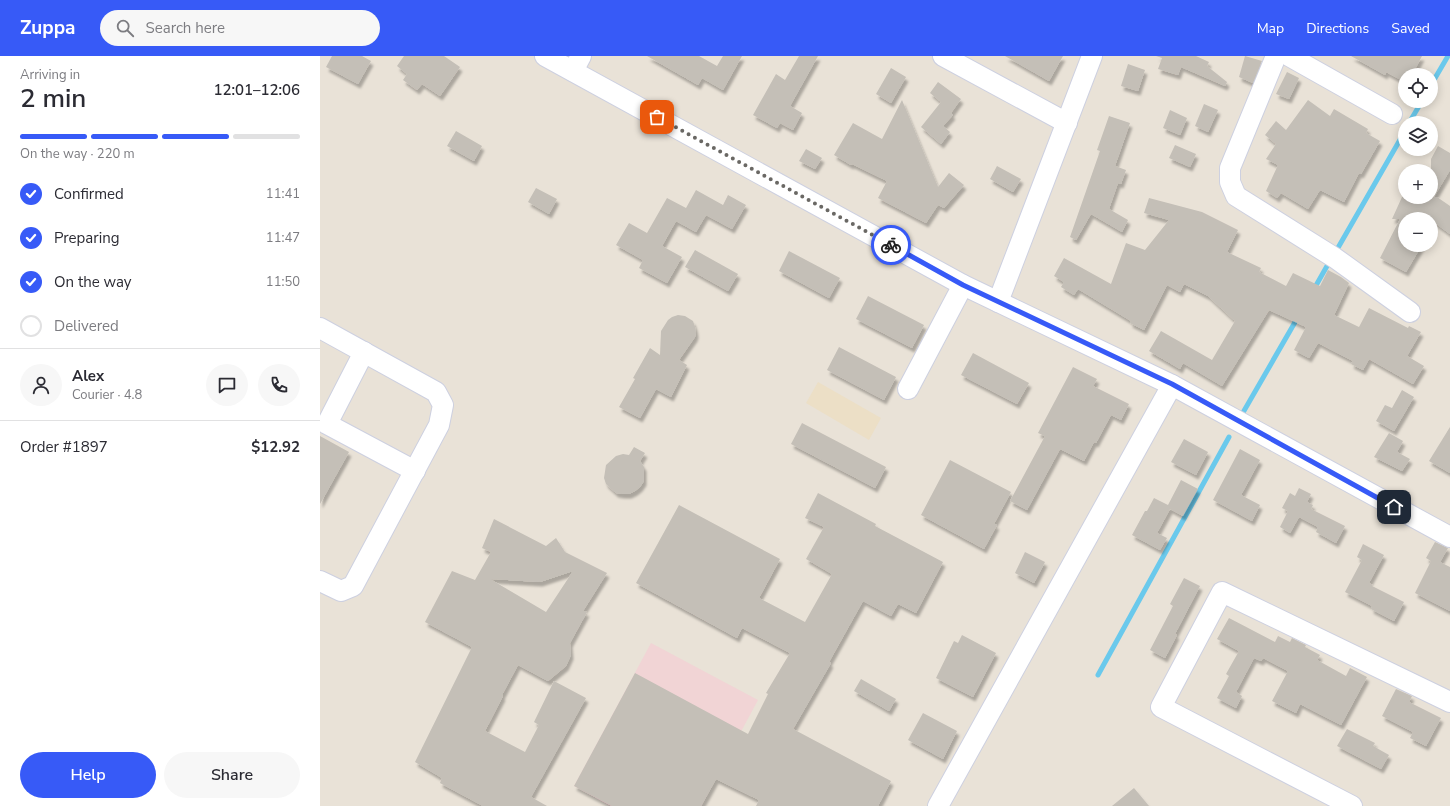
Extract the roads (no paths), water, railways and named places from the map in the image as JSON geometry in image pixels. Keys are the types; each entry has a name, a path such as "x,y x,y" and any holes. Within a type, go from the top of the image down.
{"street":[{"path":"545,56 577,64 963,285 1172,384 1450,537"},
{"path":"943,56 1067,123"},
{"path":"998,302 1092,56"},
{"path":"1276,56 1230,168 1230,182 1236,196 1335,258 1410,312"},
{"path":"1289,56 1392,114"},
{"path":"908,389 963,285"},
{"path":"320,328 436,392 443,405 439,425 353,586 341,592 320,582"},
{"path":"364,352 327,424 415,471"},
{"path":"938,806 1172,384"},
{"path":"1352,806 1161,707 1222,592 1450,702"}],"waterway":[{"path":"1438,73 1448,56"},
{"path":"1413,116 1418,108"},
{"path":"1335,253 1398,143"},
{"path":"1314,289 1331,259"},
{"path":"1241,416 1298,317"},
{"path":"1098,675 1229,437"}]}
